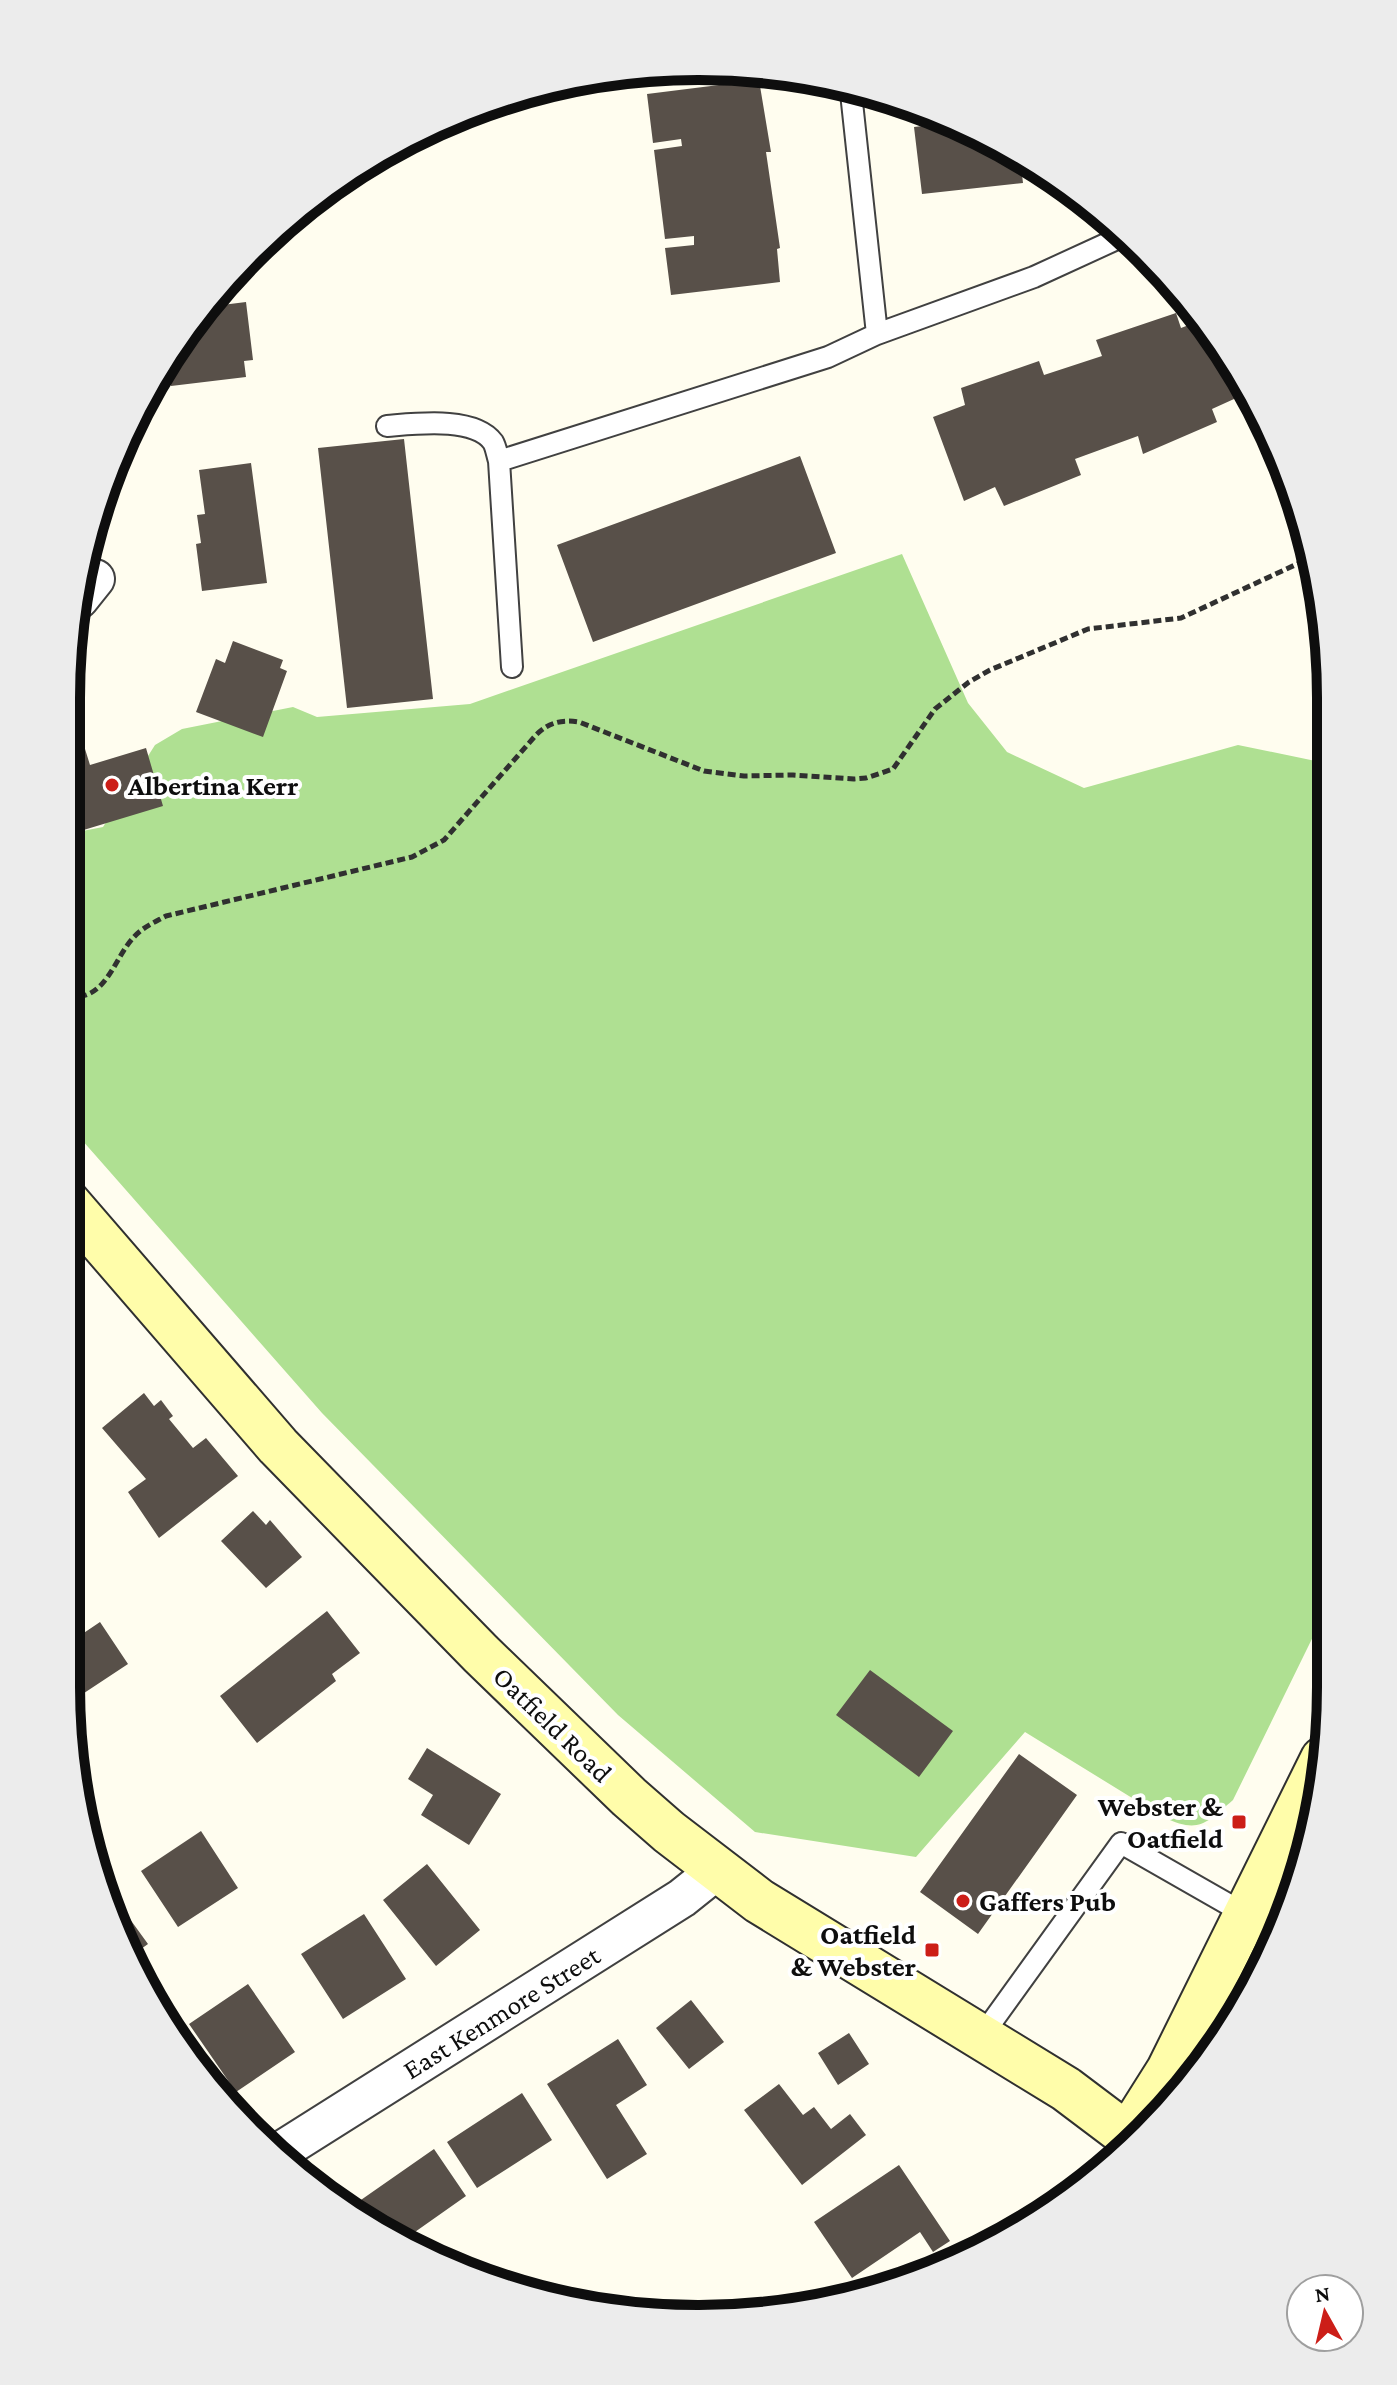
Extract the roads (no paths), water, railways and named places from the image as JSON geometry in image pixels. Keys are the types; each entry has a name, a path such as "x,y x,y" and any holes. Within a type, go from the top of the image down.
{"main road":[{"name":"Oatfield Road","path":"80,1217 278,1446 580,1752 669,1832 759,1901 1066,2089 1126,2134"},
{"path":"1137,2123 1169,2070 1308,1790"}],"street":[{"name":"East Kenmore Street","path":"286,2148 682,1898 717,1870"}],"lane":[{"path":"852,99 877,334"},
{"path":"499,461 828,357 877,334 1034,277 1114,240"},
{"path":"387,426 439,422 478,430 493,442 499,461 512,667"},
{"path":"981,2037 1121,1843 1247,1915"}],"place":[{"name":"Albertina Kerr","path":"112,785"},
{"name":"Webster & Oatfield","path":"1239,1822"},
{"name":"Gaffers Pub","path":"963,1901"},
{"name":"Oatfield & Webster","path":"932,1950"}]}
